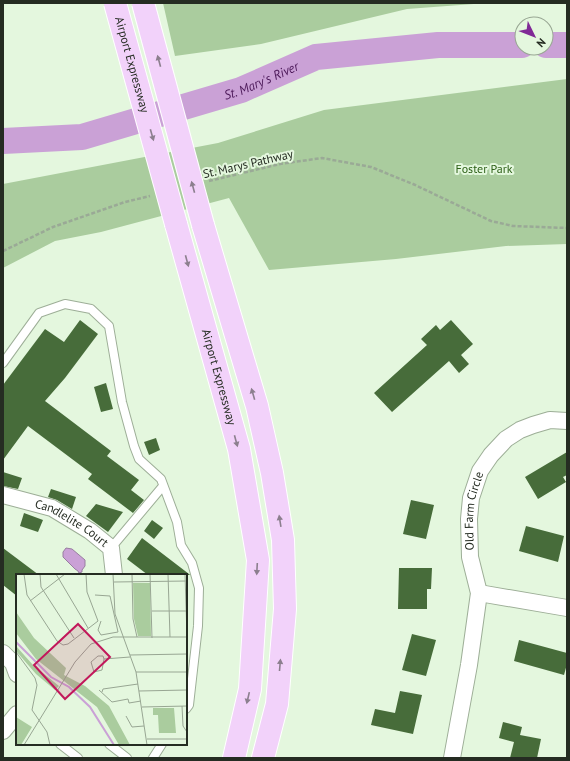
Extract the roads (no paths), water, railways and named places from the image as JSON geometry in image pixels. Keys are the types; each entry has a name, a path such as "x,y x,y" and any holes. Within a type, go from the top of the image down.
{"main road":[{"name":"Airport Expressway","path":"115,3 239,449 258,560 250,689 234,758"},
{"path":"143,3 203,225 257,406 272,473 283,540 285,609 277,704 263,758"}],"street":[{"name":"Old Farm Circle","path":"452,758 479,593 470,557 469,519 471,498 480,471 491,455 506,439 520,430 550,420 567,421"},
{"name":"Candlelite Court","path":"3,495 52,508 90,531 111,548 114,574"},
{"path":"479,593 567,608"},
{"path":"3,653 13,662 16,671"},
{"path":"3,731 16,715"}],"lane":[{"path":"3,363 39,313 65,304 91,309 109,326 122,402 134,446 139,460 161,479 177,522 181,545 192,563 199,588 198,626 189,705 187,708"},
{"path":"111,548 163,486"},
{"path":"61,745 78,758"},
{"path":"110,745 128,758"},
{"path":"153,758 161,745"}],"waterway":[{"name":"St. Mary's River","path":"3,141 82,137 241,90 316,57 438,45 514,45"},
{"name":"St. Mary's River","path":"554,45 567,45"}],"park label":[{"name":"Foster Park","path":"484,169"}]}
